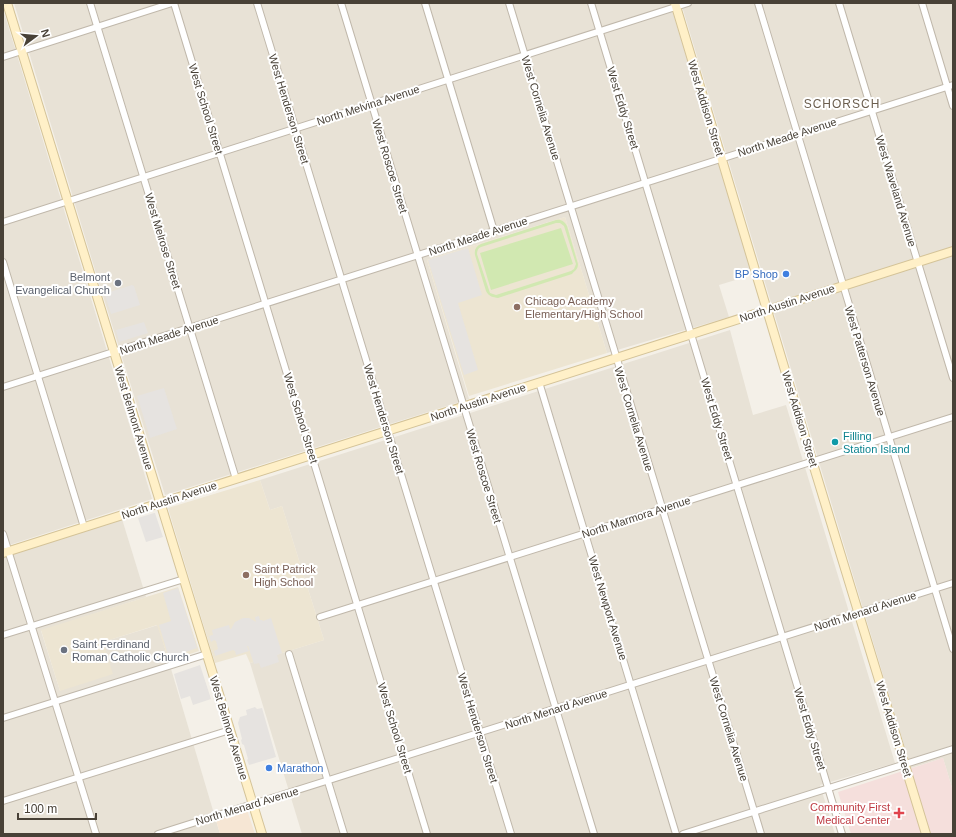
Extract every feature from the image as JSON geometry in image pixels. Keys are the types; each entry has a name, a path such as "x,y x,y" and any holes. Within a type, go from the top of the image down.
{"street":[{"name":"West Belmont Avenue","path":"7,3 262,834"},
{"name":"West Melrose Street","path":"90,3 236,479"},
{"path":"3,57 173,3"},
{"name":"West School Street","path":"173,3 427,834"},
{"name":"West Henderson Street","path":"257,3 510,834"},
{"name":"West Roscoe Street","path":"341,3 594,834"},
{"path":"425,3 494,231"},
{"name":"West Cornelia Avenue","path":"509,3 661,509 761,834"},
{"name":"West Eddy Street","path":"591,3 842,834"},
{"name":"North Melvina Avenue","path":"3,222 600,31 675,5 688,3"},
{"name":"West Patterson Avenue","path":"758,3 953,649"},
{"name":"West Waveland Avenue","path":"839,3 953,378"},
{"path":"922,3 950,86 953,106"},
{"name":"West Addison Street","path":"675,5 926,834"},
{"name":"North Meade Avenue","path":"3,388 950,86"},
{"name":"North Austin Avenue","path":"6,552 953,251"},
{"path":"3,262 84,527"},
{"name":"West Newport Avenue","path":"539,382 676,834"},
{"name":"North Marmora Avenue","path":"320,617 953,416"},
{"path":"3,534 6,552 96,834"},
{"path":"3,636 184,579"},
{"name":"North Menard Avenue","path":"158,834 953,583"},
{"path":"3,718 207,654"},
{"path":"289,654 344,834"},
{"path":"3,801 230,730"},
{"path":"683,834 953,749"}],"shaded area":[{"path":"14,3 670,3 752,275 719,285 729,317 607,353 565,217 427,260 469,399 165,495"},
{"path":"681,3 953,3 953,791 943,758 911,768"},
{"path":"3,9 152,499 3,547"},
{"name":"Chicago Academy Elementary/High School","path":"565,217 607,353 469,396 427,260"},
{"path":"468,248 482,295 458,303 478,370 464,375 428,260"},
{"path":"132,285 134,286 140,305 111,314 105,295"},
{"path":"144,322 148,333 119,342 116,330"},
{"path":"730,330 753,415 786,405 895,763 820,785 835,834 681,834 679,830 666,834 302,834 250,663 324,640 282,506 270,510 260,480"},
{"path":"164,388 177,429 150,438 137,396"},
{"name":"Saint Patrick High School","path":"260,480 270,510 282,506 324,640 250,663 246,654 215,663 168,508"},
{"path":"155,513 163,537 146,542 138,518"},
{"path":"122,519 146,597 41,631 60,691 103,642 158,625 220,834 3,834 3,557"},
{"path":"178,587 199,651 169,661 157,625 103,642 113,674 60,691 41,630"},
{"path":"178,588 197,648 169,658 159,625 171,621 163,593"},
{"path":"259,616 260,620 263,621 271,618 282,653 277,655 279,662 261,668 259,663 254,664 248,646 249,651 236,655 235,651 233,650 215,656 214,651 218,649 216,641 214,640 211,642 209,636 213,635 212,630 229,625 231,629 235,622 243,618 249,618 256,622 255,617"},
{"path":"200,665 211,699 193,705 190,696 181,699 174,674"},
{"path":"255,707 257,709 262,708 276,757 249,765 244,745 242,744 238,723 240,717 247,715 246,710"},
{"name":"Community First Medical Center","path":"943,758 953,791 953,834 851,834 838,792"},
{"path":"247,810 255,834 220,834 216,820"}],"green space":[{"path":"560,220 567,226 578,266 572,274 498,298 490,296 486,291 475,255 476,248 481,244","holes":["560,223 564,226 576,264 574,269 496,295 490,293 477,254 479,248"]},
{"path":"561,228 573,264 491,290 480,253"}],"place":[{"name":"BP Shop","path":"786,274"},
{"name":"Belmont Evangelical Church","path":"118,283"},
{"name":"Chicago Academy Elementary/High School","path":"517,307"},
{"name":"Filling Station Island","path":"835,442"},
{"name":"Saint Patrick High School","path":"246,575"},
{"name":"Saint Ferdinand Roman Catholic Church","path":"64,650"},
{"name":"Marathon","path":"269,768"},
{"name":"Community First Medical Center","path":"899,813"}],"district":[{"name":"SCHORSCH","path":"842,104"}]}
